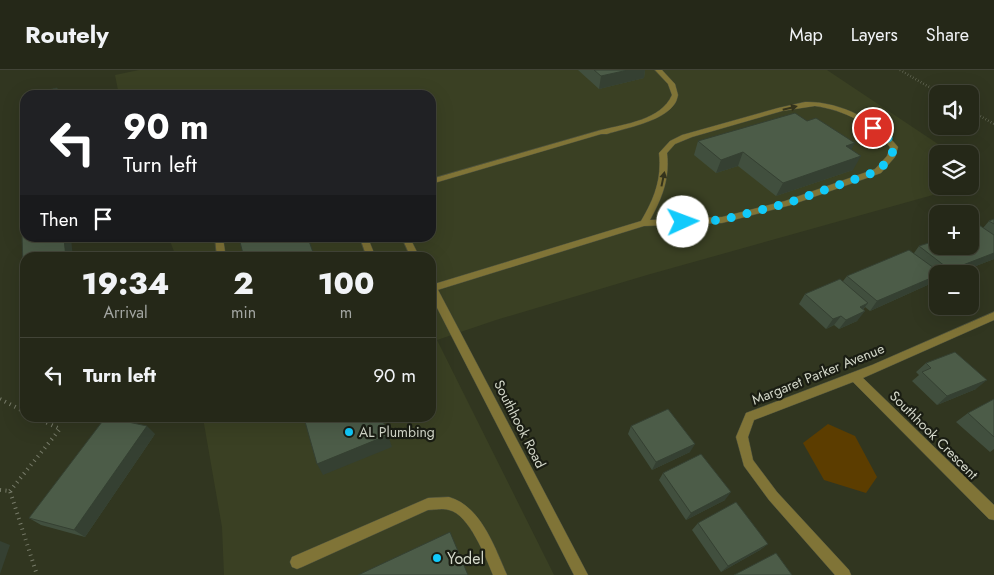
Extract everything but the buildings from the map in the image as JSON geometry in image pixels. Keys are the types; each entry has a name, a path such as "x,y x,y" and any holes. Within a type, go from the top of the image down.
{"street":[{"path":"436,181 604,132 664,112 674,101 676,88 658,70"},
{"path":"436,287 644,223 722,220 788,203 878,171 891,157 894,147 888,138 857,117 833,107 814,104 696,134 674,142 664,152 666,167 660,196 644,223"},
{"name":"Southhook Road","path":"436,296 581,575"},
{"name":"Margaret Parker Avenue","path":"844,575 768,489 748,462 742,437 750,417 854,376 994,316"},
{"name":"Southhook Crescent","path":"854,376 994,514"},
{"path":"297,562 428,504 451,504 466,513 488,548 500,575"}],"path":[{"path":"900,70 929,87"},
{"path":"979,115 994,124"},
{"path":"0,399 20,409"},
{"path":"10,492 60,429 45,422"},
{"path":"0,490 10,492"},
{"path":"10,492 37,575"}],"shaded area":[{"path":"139,70 827,70 940,145 929,145 929,195 933,195 647,275 496,320 437,340 554,575 224,575 222,527 204,422 436,422 436,252 174,252 170,242 436,242 436,90 118,90 115,75"},
{"path":"828,424 855,436 877,477 866,493 824,480 803,443"}],"place":[{"name":"AL Plumbing","path":"349,432"},
{"name":"Yodel","path":"437,558"}],"route":[{"path":"683,222 722,220 760,211 878,171 891,157 894,147 888,138 873,128"}]}
